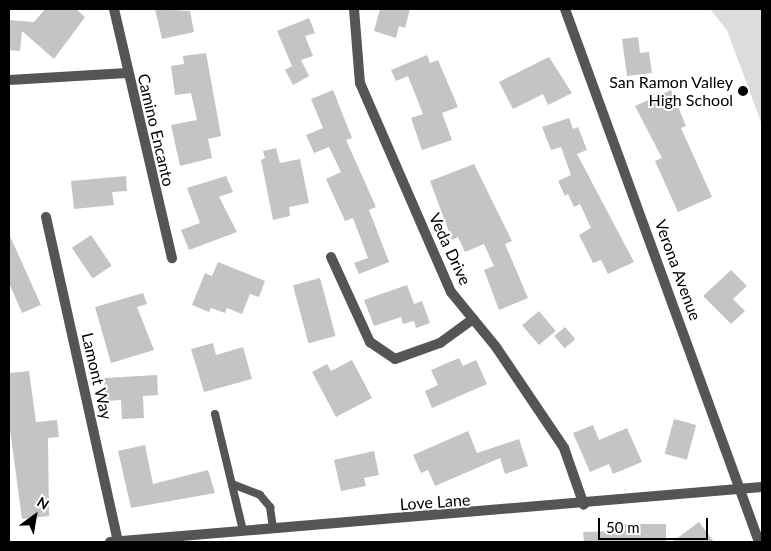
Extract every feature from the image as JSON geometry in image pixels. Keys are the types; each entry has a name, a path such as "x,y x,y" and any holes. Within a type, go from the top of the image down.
{"street":[{"name":"Camino Encanto","path":"114,9 127,73 172,258"},
{"name":"Veda Drive","path":"354,9 360,83 451,292 473,319 564,448 584,505"},
{"name":"Verona Avenue","path":"565,9 743,489 759,542"},
{"path":"9,80 127,73"},
{"name":"Lamont Way","path":"46,218 114,542"},
{"path":"331,257 370,342 395,359 440,343 473,319"},
{"name":"Love Lane","path":"114,542 584,505 762,487"}],"lane":[{"path":"215,414 243,531"},
{"path":"232,484 260,495 270,507 273,529"}],"shaded area":[{"path":"710,9 762,9 762,125 727,30"}],"building":[{"path":"45,9 76,9 85,17 54,59 22,31 20,51 9,50 9,20 34,22"},
{"path":"155,9 190,11 194,32 162,39"},
{"path":"380,9 410,9 405,28 399,26 396,38 374,31"},
{"path":"309,18 315,33 305,36 313,56 301,60 309,76 293,85 285,70 292,66 277,31"},
{"path":"638,37 640,53 649,52 652,73 627,76 622,39"},
{"path":"206,53 221,136 208,139 212,158 180,166 171,125 197,120 191,93 175,95 171,66 184,64 183,56"},
{"path":"427,55 430,63 438,60 458,107 442,113 452,140 422,150 411,118 423,114 408,76 396,81 391,70"},
{"path":"549,57 572,93 548,105 543,94 513,109 499,82"},
{"path":"333,90 352,138 346,140 376,207 369,210 389,262 359,274 354,263 368,258 353,218 345,221 326,179 341,172 329,147 314,153 306,135 323,128 311,99"},
{"path":"671,90 686,126 681,128 712,197 678,212 655,161 662,158 635,106"},
{"path":"569,118 573,129 578,127 587,150 577,154 634,262 608,274 601,260 593,263 579,235 591,228 580,204 574,207 568,194 565,196 558,181 571,175 561,147 551,150 542,127"},
{"path":"276,148 280,163 300,159 309,203 289,207 290,216 273,220 261,160 265,158 263,151"},
{"path":"474,164 512,241 505,244 528,298 499,310 484,270 494,266 484,244 465,252 458,237 452,240 430,181"},
{"path":"126,176 127,191 112,192 114,205 74,209 71,181"},
{"path":"226,176 233,192 219,197 237,232 189,250 181,230 200,223 187,188"},
{"path":"9,234 41,305 22,313 9,283"},
{"path":"91,235 112,266 93,279 72,248"},
{"path":"218,262 265,281 259,297 250,294 242,314 227,308 225,313 211,308 209,312 192,305 205,273 212,276"},
{"path":"731,270 747,286 733,299 745,311 731,324 703,296"},
{"path":"320,278 336,336 308,343 293,285"},
{"path":"407,285 414,304 422,301 430,323 416,328 414,321 403,324 401,317 374,326 364,300"},
{"path":"143,293 147,304 137,307 154,350 111,363 95,307"},
{"path":"539,311 556,331 539,345 522,325"},
{"path":"565,327 575,339 565,348 554,336"},
{"path":"213,343 216,355 243,347 252,379 204,392 191,349"},
{"path":"459,358 463,366 476,360 487,384 432,408 425,391 438,385 431,370"},
{"path":"352,360 372,398 336,417 312,372 327,364 331,371"},
{"path":"29,371 36,422 57,420 59,437 48,438 49,516 22,519 9,422 9,373"},
{"path":"157,375 158,395 143,396 144,418 122,419 121,400 106,401 104,378"},
{"path":"674,419 696,425 687,460 665,454"},
{"path":"593,425 599,440 627,428 642,462 613,474 609,464 590,472 573,433"},
{"path":"468,431 477,453 519,439 528,466 505,474 500,458 435,486 428,470 421,473 413,455"},
{"path":"145,445 153,484 208,470 215,493 131,508 118,451"},
{"path":"374,451 379,475 364,478 366,486 341,491 334,460"},
{"path":"699,522 714,542 672,542"},
{"path":"617,524 666,524 666,542 584,542 583,532 617,531"}],"place":[{"name":"San Ramon Valley High School","path":"743,91"}]}
